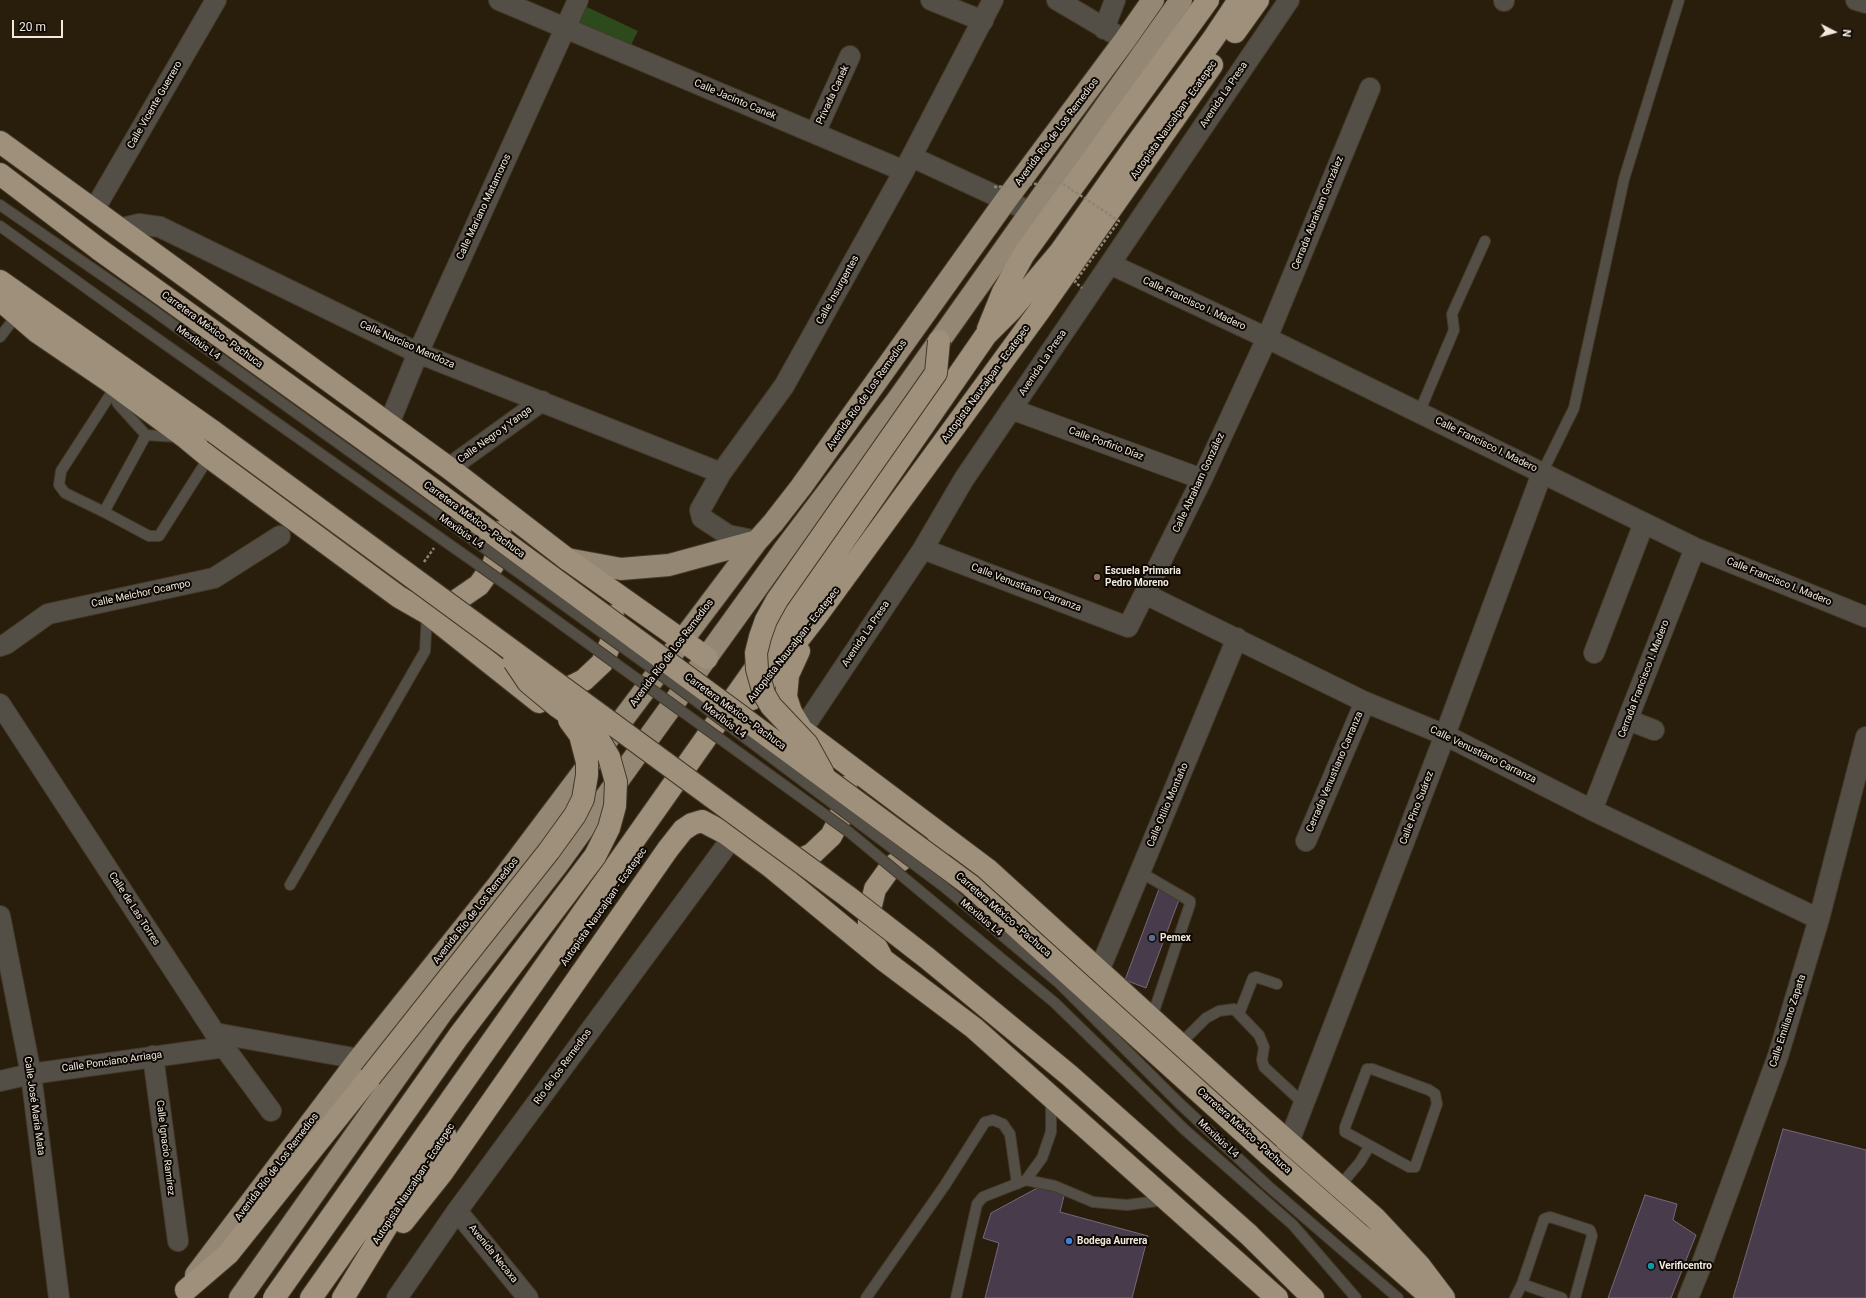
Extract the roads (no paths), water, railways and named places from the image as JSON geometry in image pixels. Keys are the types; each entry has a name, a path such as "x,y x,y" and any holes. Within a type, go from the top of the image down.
{"highway":[{"name":"Avenida Río de Los Remedios","path":"365,1068 498,885 599,750 756,541 773,523 801,487 1000,194 1125,40 1153,0"},
{"path":"240,1298 443,1011 557,865 784,550 896,402 1181,0"},
{"name":"Autopista Naucalpan - Ecatepec","path":"986,336 1003,292 1024,254 1208,0"},
{"name":"Autopista Naucalpan - Ecatepec","path":"311,1298 785,626 986,336 1012,309 1060,252 1137,142 1213,39 1239,0"},
{"name":"Autopista Naucalpan - Ecatepec","path":"344,1296 432,1152 757,691 815,618 1036,316 1258,0"},
{"path":"0,142 449,468 567,559 707,658"},
{"name":"Carretera México - Pachuca","path":"0,174 100,250 405,469 970,885 1269,1155 1432,1298"},
{"path":"0,281 214,432 848,896 927,958 1068,1075 1248,1234 1313,1298"},
{"path":"0,300 37,332 186,438 209,457 399,597 427,614 625,770"},
{"path":"827,780 807,744 771,706 764,694 757,669 756,653 760,637 766,620 777,600 936,373 939,341"},
{"path":"427,614 447,607 469,594 487,576 497,554 499,541 498,518 494,503"},
{"path":"567,559 621,569 661,565 710,555 756,541"},
{"path":"526,692 553,691 572,686 584,680 602,663 612,640 613,616 606,593 598,580"},
{"path":"815,618 788,675 786,697 802,730 965,854 987,869 1398,1241 1444,1298"},
{"path":"274,1298 458,1038 595,856 609,828 615,806 616,782 609,758 598,740 584,725 558,707 528,682 500,642"},
{"path":"183,1294 228,1254 365,1068 549,851 578,809 583,799 586,785 587,762 580,735 575,726 558,707"},
{"path":"772,867 791,864 812,854 831,836 840,819 845,799 846,780 844,761"},
{"path":"344,1296 442,1174 668,849 683,830 692,824 702,822 714,827 732,838 772,867 885,961 974,1028 1169,1200 1277,1298"},
{"path":"885,961 872,939 869,914 875,889 881,878 890,868 912,854 938,849 965,854"}],"street":[{"name":"Calle Jacinto Canek","path":"499,0 815,133 1000,194 1031,212"},
{"name":"Calle Mariano Matamoros","path":"393,414 418,353 578,0"},
{"path":"930,0 983,21"},
{"name":"Calle Insurgentes","path":"756,541 728,535 702,518 700,510 722,473 784,386 908,164 994,0"},
{"path":"1056,0 1125,40"},
{"path":"1104,29 1115,0"},
{"name":"Avenida La Presa","path":"802,730 923,549 964,479 1289,0"},
{"path":"1856,0 1866,3"},
{"name":"Calle Vicente Guerrero","path":"94,210 210,3"},
{"name":"Privada Canek","path":"815,133 850,56"},
{"name":"Cerrada Abraham González","path":"1267,338 1370,88"},
{"name":"Calle Narciso Mendoza","path":"119,229 139,224 160,227 418,353 722,473"},
{"name":"Calle Francisco I. Madero","path":"1110,264 1267,338 1695,548 1866,617"},
{"name":"Calle Abraham González","path":"1128,627 1202,479 1267,338"},
{"name":"Calle Negro y Yanga","path":"449,468 542,401"},
{"name":"Calle Porfirio Díaz","path":"1011,409 1202,479"},
{"name":"Calle Pino Suárez","path":"1289,1142 1445,735 1542,473"},
{"path":"1594,653 1644,523"},
{"name":"Calle Melchor Ocampo","path":"0,646 6,644 48,614 214,578 280,536"},
{"name":"Cerrada Francisco I. Madero","path":"1592,810 1695,548"},
{"name":"Calle Venustiano Carranza","path":"923,549 1128,627"},
{"name":"Calle Venustiano Carranza","path":"1145,594 1365,702 1445,735 1592,810 1820,919"},
{"name":"Calle Otilio Montaño","path":"1099,971 1237,638"},
{"name":"Cerrada Venustiano Carranza","path":"1306,841 1365,702"},
{"name":"Calle de Las Torres","path":"0,704 220,1040 271,1112"},
{"path":"1628,720 1654,730"},
{"name":"Calle Emiliano Zapata","path":"1688,1298 1778,1056 1820,919 1866,737"},
{"name":"Río de los Remedios","path":"405,1294 457,1210 732,838"},
{"name":"Calle José María Mata","path":"0,916 31,1074 59,1298"},
{"name":"Calle Ponciano Arriaga","path":"0,1081 31,1074 153,1056 220,1040 365,1068"},
{"name":"Calle Ignacio Ramírez","path":"153,1056 178,1240"},
{"name":"Avenida Necaxa","path":"457,1210 528,1298"}],"lane":[{"path":"1542,473 1574,408 1624,180 1679,0"},
{"name":"Mexibús L4","path":"0,205 147,306 660,674 943,886 1060,984 1179,1103 1267,1185 1398,1298"},
{"name":"Mexibús L4","path":"0,226 514,590 849,832 1055,1003 1184,1130 1293,1225 1356,1298"},
{"path":"1419,413 1454,330 1452,314 1486,241"},
{"path":"0,337 17,315"},
{"path":"111,386 118,404 146,435 186,438"},
{"path":"111,386 61,470 59,485 65,493 149,536 159,536 209,457"},
{"path":"104,512 146,435"},
{"path":"290,885 425,651 427,614"},
{"path":"1140,872 1190,901 1152,1018"},
{"path":"1239,1014 1253,978 1256,977 1277,984"},
{"path":"1180,1044 1206,1018 1219,1011 1231,1008 1239,1014 1259,1035 1264,1047 1262,1060 1264,1067 1303,1103"},
{"path":"1372,1068 1429,1090 1435,1094 1437,1104 1415,1167 1408,1167 1369,1147 1344,1130 1367,1069 1372,1068"},
{"path":"956,1298 977,1204 983,1197 1021,1182 1042,1158 1051,1132 1051,1097"},
{"path":"866,1298 945,1185 986,1122 993,1120 1003,1124 1010,1134 1021,1182"},
{"path":"1339,1187 1360,1162 1369,1147"},
{"path":"1021,1182 1055,1186 1093,1202 1127,1205 1169,1200"},
{"path":"1515,1298 1522,1284 1544,1219 1550,1217 1590,1230 1592,1236 1575,1298"},
{"path":"1522,1284 1562,1298"}],"place":[{"name":"Escuela Primaria Pedro Moreno","path":"1097,577"},
{"name":"Pemex","path":"1152,938"},
{"name":"Bodega Aurrera","path":"1069,1241"},
{"name":"Verificentro","path":"1651,1266"}]}
